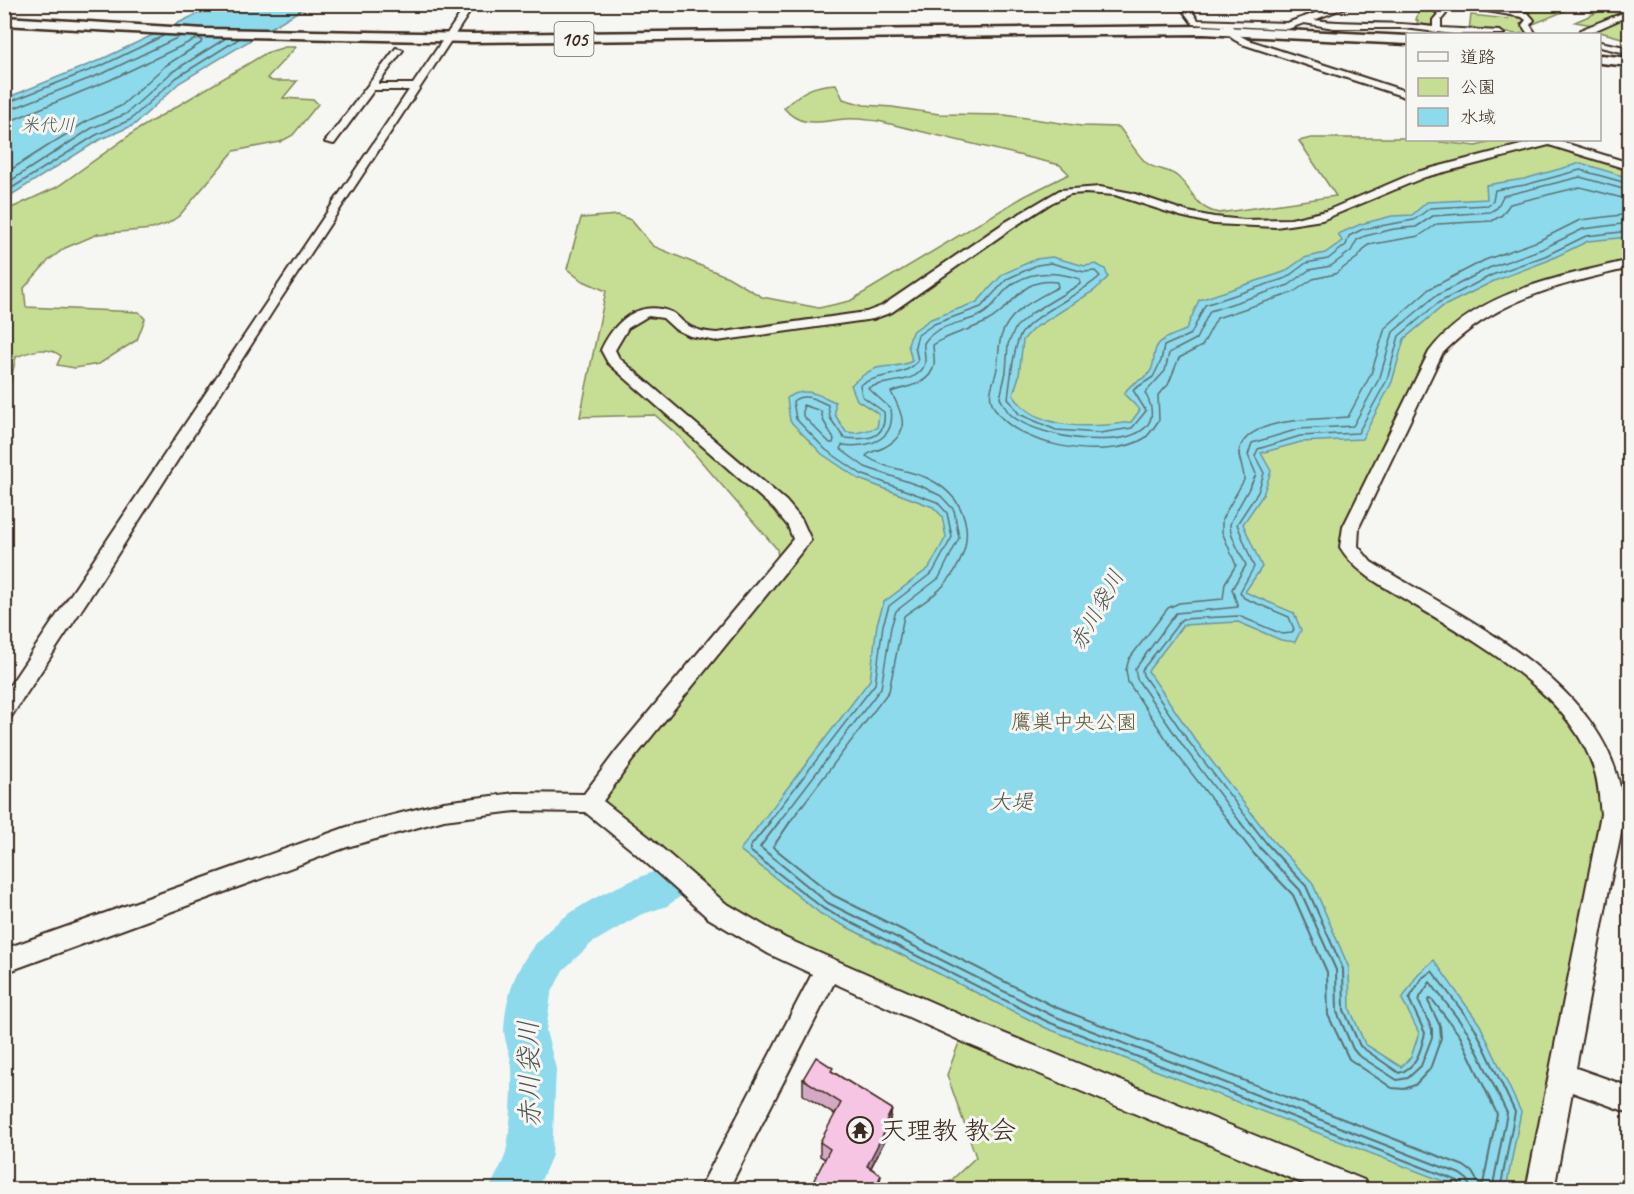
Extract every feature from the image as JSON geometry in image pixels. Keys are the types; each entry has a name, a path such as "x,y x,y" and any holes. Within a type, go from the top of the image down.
{"highway":[{"name":"105","path":"4,21 150,31 449,38 539,39 1227,27 1406,40"},
{"path":"1601,59 1629,62"}],"street":[{"path":"4,711 95,576 269,306 471,4"},
{"path":"1182,4 1196,22 1227,27 1288,26 1350,4"},
{"path":"1437,30 1437,20 1442,14 1435,7 1441,4"},
{"path":"1450,4 1525,15 1530,20 1526,25 1531,33"},
{"path":"1583,33 1629,12"},
{"path":"1306,21 1334,25 1398,25 1484,33"},
{"path":"1227,27 1245,42 1406,95"},
{"path":"1601,45 1629,51"},
{"path":"330,142 399,50"},
{"path":"372,87 416,87"},
{"path":"589,803 624,756 802,540 796,524 780,505 613,360 608,350 615,333 627,320 657,312 671,316 680,327 700,336 717,336 868,316 887,309 995,234 1054,196 1068,191 1094,189 1111,191 1140,198 1183,214 1221,222 1306,220 1425,173 1466,160 1544,141"},
{"path":"1551,141 1629,167"},
{"path":"1540,1190 1612,814 1612,793 1603,760 1560,696 1504,652 1365,567 1349,547 1350,527 1436,352 1449,336 1478,314 1509,299 1546,285 1629,264"},
{"path":"4,961 347,837 433,814 515,802 589,803 641,844 716,910 777,946 979,1036 1354,1190"},
{"path":"713,1190 828,969"},
{"path":"1561,1075 1629,1100"}],"green space":[{"path":"1420,5 1434,5 1431,9 1437,14 1432,21 1433,25 1417,24"},
{"path":"1476,5 1493,5 1521,10 1523,7 1515,5 1556,5 1551,7 1565,11 1531,25 1529,24 1533,18 1529,16"},
{"path":"1564,5 1629,5 1629,9 1593,25 1575,22 1596,13"},
{"path":"1509,13 1526,18 1520,24 1527,32 1469,30 1471,15 1508,19"},
{"path":"1629,14 1629,24 1626,24 1629,26 1629,40 1593,30"},
{"path":"285,47 296,47 267,78 272,81 297,81 283,98 314,100 318,104 293,135 280,142 234,151 179,216 167,224 152,229 98,234 65,248 49,260 24,288 26,307 139,312 145,319 137,340 99,364 75,368 57,365 61,356 51,351 33,351 16,357 5,407 5,211 57,187 137,130 266,53"},
{"name":"鷹巣中央公園","path":"836,84 843,99 864,105 939,114 1005,115 1081,126 1119,127 1144,161 1151,166 1175,174 1199,203 1219,213 1336,196 1299,141 1311,138 1406,138 1406,141 1433,141 1476,146 1495,141 1538,141 1629,167 1629,264 1546,285 1449,337 1349,547 1560,696 1612,793 1540,1189 942,1189 976,1157 947,1075 964,1029 777,946 589,803 779,569 777,549 680,437 655,415 580,417 606,291 581,280 567,269 581,218 618,215 631,220 653,246 728,277 762,297 819,308 850,301 1025,196 1069,174 1060,165 878,121 849,119 804,121 797,119 784,108 807,90"}],"water":[{"name":"米代川","path":"216,5 309,5 179,83 134,125 99,140 5,199 4,99 100,60"},
{"name":"大堤","path":"1581,163 1629,178 1629,237 1588,241 1547,261 1494,281 1442,307 1404,339 1392,382 1362,439 1301,442 1261,453 1271,471 1263,495 1243,524 1262,567 1245,592 1294,613 1301,630 1295,642 1281,640 1238,622 1183,625 1148,671 1194,738 1272,840 1312,882 1349,968 1350,1009 1365,1044 1401,1067 1411,1057 1419,1033 1402,999 1418,974 1434,960 1480,1025 1521,1112 1506,1189 1463,1189 1046,1028 821,914 740,850 870,680 877,624 884,602 929,568 946,537 942,516 933,507 859,479 822,454 790,421 787,398 799,392 811,392 835,402 835,415 846,432 856,433 877,428 879,414 857,400 851,385 873,369 903,365 912,361 908,345 912,332 931,319 977,302 1003,274 1036,259 1052,257 1085,266 1096,264 1105,269 1108,277 1095,290 1033,329 1023,340 1019,376 1013,395 1023,407 1036,416 1066,425 1099,426 1131,422 1140,410 1124,394 1130,386 1151,370 1155,351 1160,343 1186,330 1199,300 1284,272 1304,258 1325,253 1342,241 1338,234 1361,224 1392,216 1412,215 1427,202 1487,199 1486,185 1524,179"}],"building":[{"name":"天理教 教会","path":"816,1057 833,1068 831,1071 892,1109 886,1121 889,1123 867,1166 881,1175 874,1190 812,1190 810,1188 830,1149 820,1142 841,1103 803,1079"}],"waterway":[{"name":"赤川袋川","path":"512,1190 529,1155 534,1069 525,1031 531,990 549,956 578,930 631,899 653,893 668,884"}],"place":[{"name":"天理教 教会","path":"860,1130"}]}
